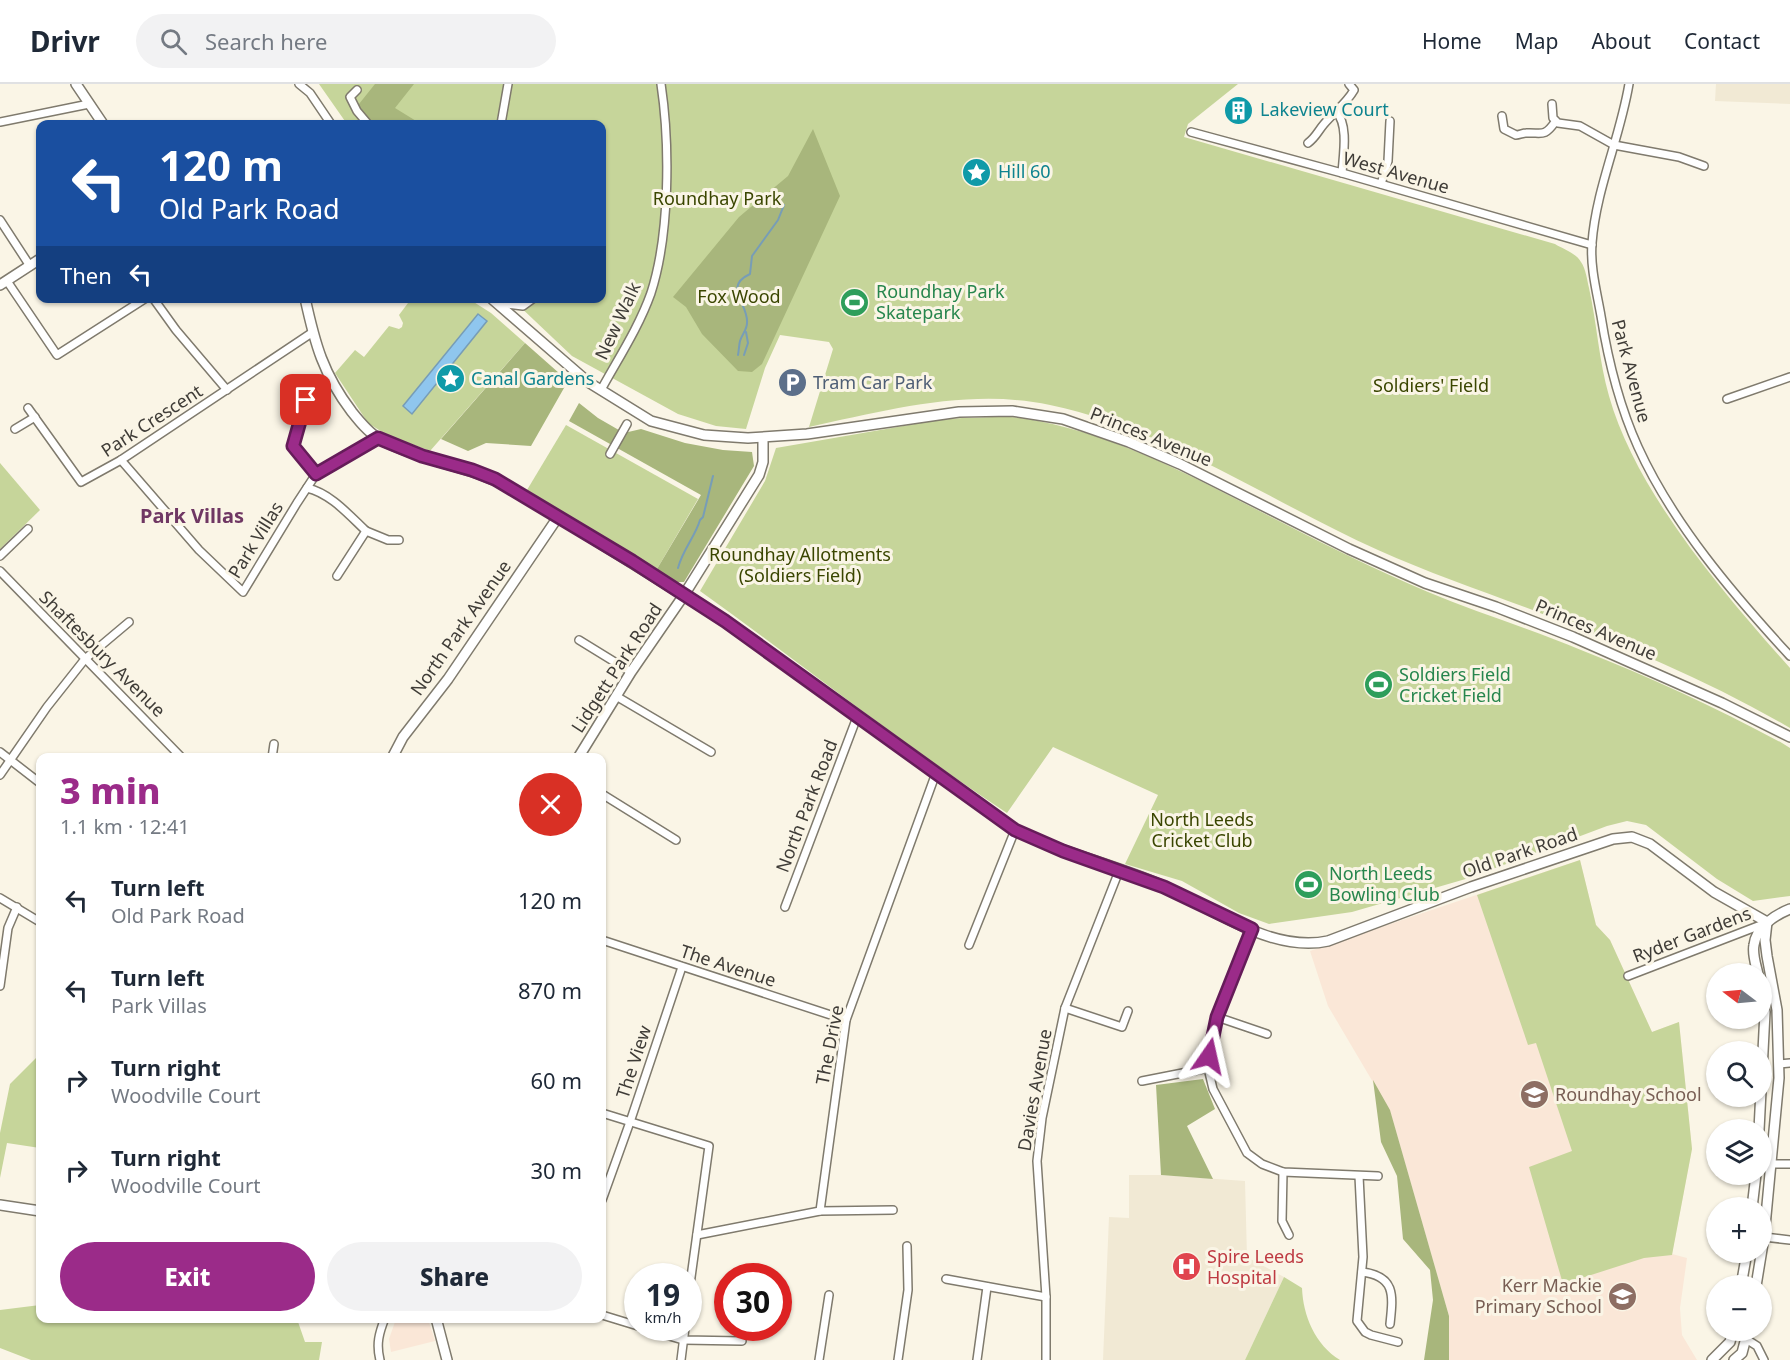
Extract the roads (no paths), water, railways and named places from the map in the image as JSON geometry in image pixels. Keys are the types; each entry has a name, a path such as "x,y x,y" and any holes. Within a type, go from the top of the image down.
{"street":[{"path":"76,84 100,120"},
{"path":"299,84 310,93 328,120"},
{"path":"502,120 508,84"},
{"name":"New Walk","path":"601,390 645,306 662,242 667,139 661,84"},
{"path":"1308,142 1348,100 1354,90 1349,84"},
{"name":"Park Avenue","path":"1629,84 1597,207 1592,245 1605,342 1621,404 1638,448 1664,495 1699,547 1756,619 1790,656"},
{"path":"357,90 350,97 365,120"},
{"path":"0,122 89,104"},
{"path":"1552,104 1555,122"},
{"path":"1336,112 1341,117 1345,145 1342,173"},
{"path":"1502,116 1504,129 1516,135 1527,132 1540,134 1555,122"},
{"path":"1380,184 1388,161 1390,121"},
{"path":"1555,122 1580,126 1614,145 1679,157 1704,166"},
{"name":"West Avenue","path":"1191,132 1592,245"},
{"path":"0,220 30,266"},
{"path":"36,262 3,283 57,356 138,303"},
{"path":"157,303 176,330 227,390"},
{"name":"Old Park Road","path":"306,303 324,368 341,398 361,424 378,438 422,456 495,479 725,621 1015,830 1063,851 1178,892 1277,940 1309,943 1329,941 1482,883 1613,839 1632,837 1650,844 1714,892 1767,922"},
{"name":"Princes Avenue","path":"497,303 574,371 601,390 651,421 704,435 763,438 818,433 958,412 1012,411 1063,419 1129,442 1180,464 1359,554 1425,583 1573,637 1722,703 1790,738"},
{"path":"507,304 524,306 528,303"},
{"name":"Park Crescent","path":"28,408 81,482 121,460 313,332"},
{"path":"1727,399 1790,377"},
{"path":"306,400 293,446 316,474"},
{"path":"15,429 34,417"},
{"path":"610,454 627,424"},
{"name":"Park Villas","path":"121,460 199,550 243,592 316,474 378,438"},
{"name":"Lidgett Park Road","path":"581,753 631,672 684,595 759,474 763,462 763,438"},
{"path":"307,488 317,490 328,498 366,531 382,538 399,540"},
{"name":"North Park Avenue","path":"395,753 403,737 448,680 558,517"},
{"path":"0,556 28,529"},
{"path":"337,576 366,531"},
{"name":"Shaftesbury Avenue","path":"0,571 177,753"},
{"path":"0,775 9,759 85,659 129,622"},
{"path":"579,640 631,672"},
{"path":"616,696 711,752"},
{"name":"North Park Road","path":"785,907 857,717"},
{"path":"273,753 274,744"},
{"path":"0,752 36,780"},
{"name":"The Drive","path":"820,1211 846,1020 936,773"},
{"path":"606,796 676,840"},
{"path":"969,945 1015,830"},
{"name":"Davies Avenue","path":"1046,1360 1046,1297 1037,1161 1042,1118 1065,1008 1119,871"},
{"path":"0,898 36,919"},
{"path":"0,986 8,928 17,907"},
{"path":"1757,963 1754,944 1757,935 1767,922 1790,909"},
{"path":"1767,922 1767,956 1777,1010 1779,1064 1772,1164 1790,1164"},
{"name":"Ryder Gardens","path":"1628,976 1767,922"},
{"path":"1252,929 1217,1017 1210,1043 1208,1068 1213,1089 1247,1153 1262,1164 1283,1172 1378,1176"},
{"name":"The Avenue","path":"606,941 846,1020"},
{"name":"The View","path":"606,1189 682,967"},
{"path":"1065,1008 1122,1027 1128,1011"},
{"path":"1772,1010 1777,1010"},
{"path":"1217,1017 1267,1034"},
{"path":"1779,1064 1790,1063"},
{"path":"1143,1081 1208,1068"},
{"path":"1772,1077 1779,1077"},
{"path":"606,1114 709,1146 693,1263"},
{"path":"1283,1172 1282,1221 1289,1235"},
{"path":"1359,1176 1362,1272 1356,1314 1360,1327 1371,1335 1398,1342"},
{"path":"0,1205 36,1210"},
{"path":"697,1234 820,1211 893,1210"},
{"path":"1772,1234 1790,1240"},
{"path":"898,1360 908,1290 907,1246"},
{"path":"1362,1272 1376,1274 1389,1286 1392,1294 1390,1324"},
{"path":"946,1280 1046,1297"},
{"path":"977,1360 987,1287"},
{"path":"819,1360 829,1295"},
{"path":"606,1316 624,1322"},
{"path":"380,1360 377,1349 378,1335 383,1323"},
{"path":"437,1323 447,1360"},
{"path":"681,1360 683,1341"},
{"path":"1712,1360 1730,1341"},
{"path":"1734,1360 1742,1353 1745,1341"},
{"path":"1752,1341 1764,1360"}],"water":[{"path":"478,314 487,321 412,414 403,406"}],"waterway":[{"path":"738,355 740,341 747,323 747,316 737,290 738,284 750,274 752,256 778,220 784,205"},
{"path":"744,355 748,343 746,332"},
{"path":"678,568 703,517 713,476"}],"place":[{"name":"Lakeview Court","path":"1239,110"},
{"name":"Hill 60","path":"977,172"},
{"name":"Roundhay Park Skatepark","path":"855,302"},
{"name":"Canal Gardens","path":"450,379"},
{"name":"Tram Car Park","path":"792,383"},
{"name":"Soldiers Field Cricket Field","path":"1378,685"},
{"name":"North Leeds Bowling Club","path":"1308,884"},
{"name":"Roundhay School","path":"1534,1095"},
{"name":"Spire Leeds Hospital","path":"1186,1267"},
{"name":"Kerr Mackie Primary School","path":"1623,1296"}],"district":[{"name":"Park Villas","path":"192,516"}],"park label":[{"name":"Roundhay Park","path":"717,199"},
{"name":"Fox Wood","path":"739,297"},
{"name":"Soldiers' Field","path":"1431,386"},
{"name":"Roundhay Allotments (Soldiers Field)","path":"800,565"},
{"name":"North Leeds Cricket Club","path":"1202,830"}]}
